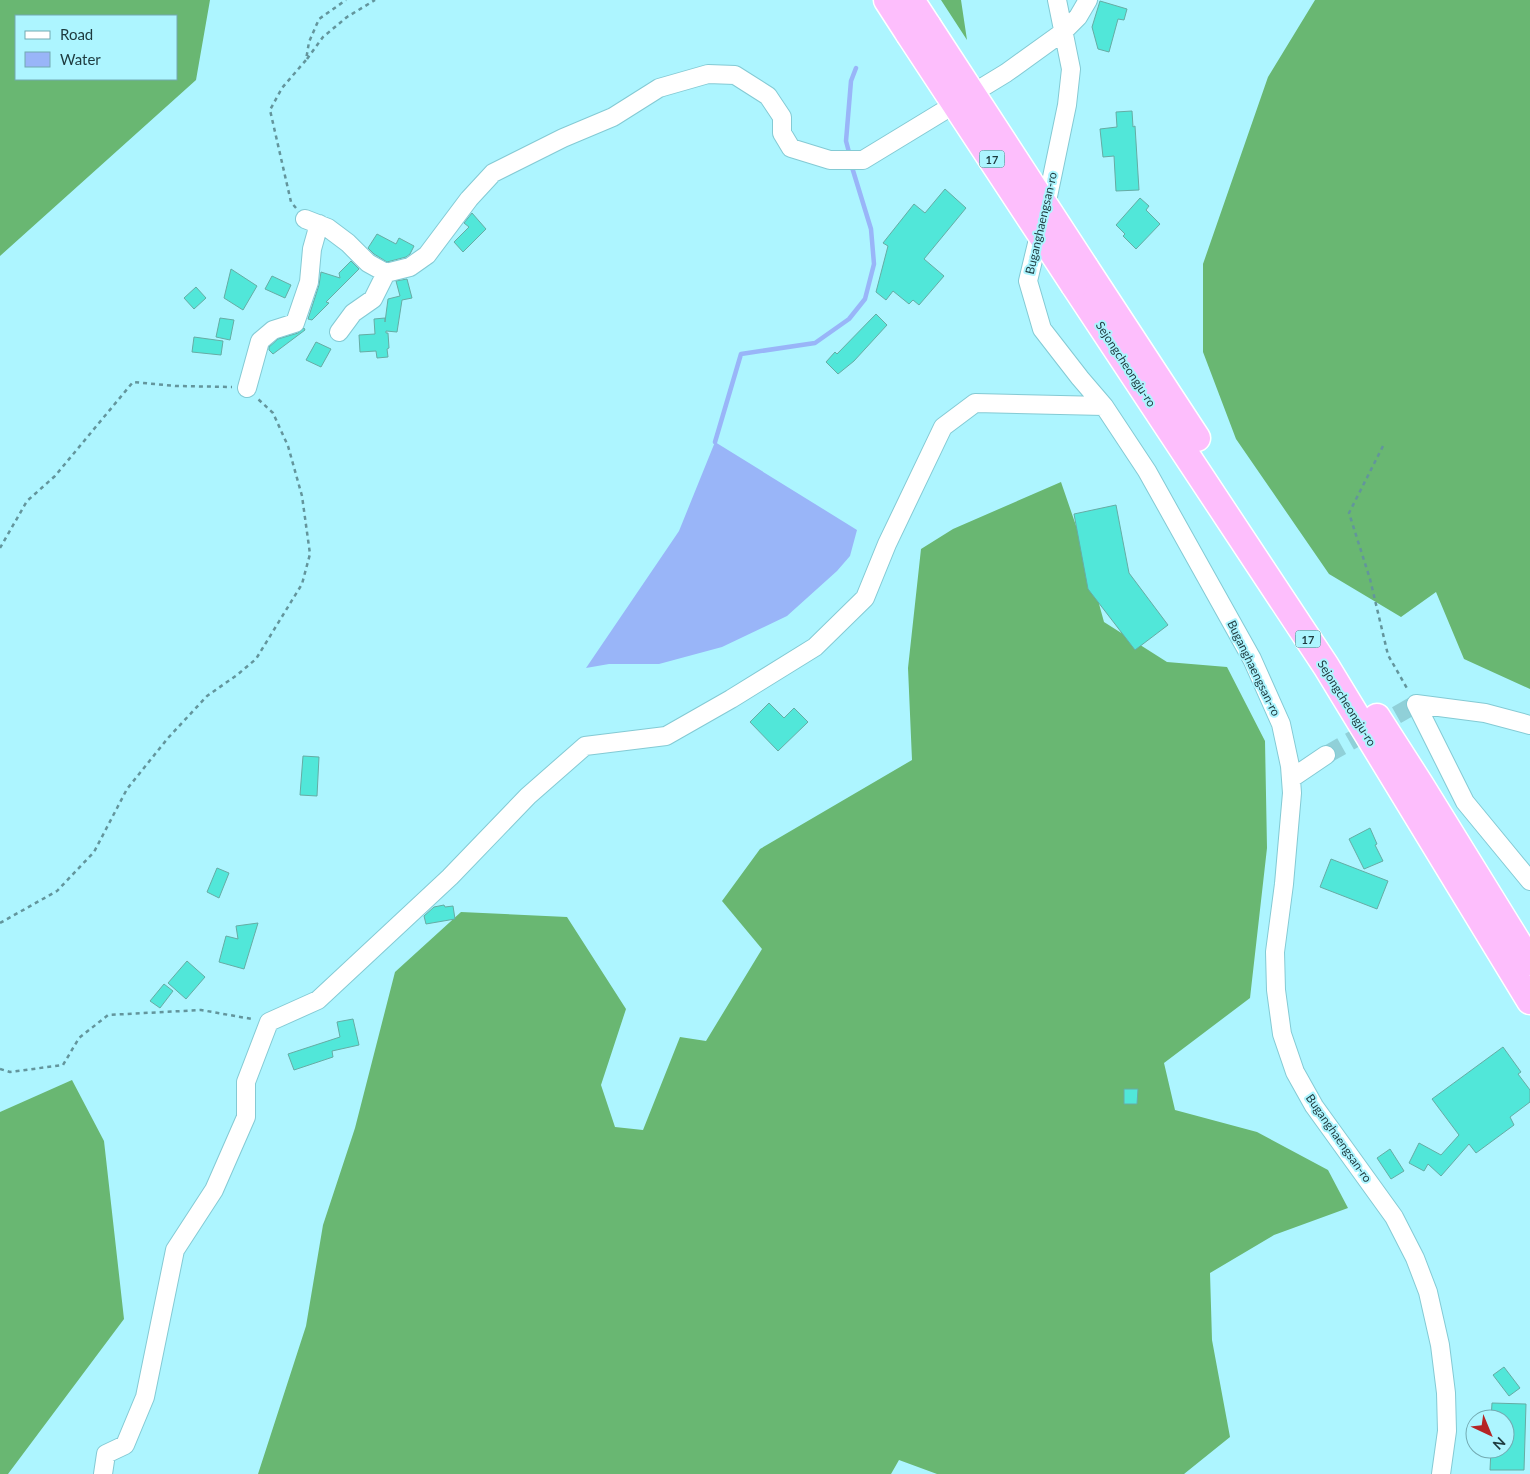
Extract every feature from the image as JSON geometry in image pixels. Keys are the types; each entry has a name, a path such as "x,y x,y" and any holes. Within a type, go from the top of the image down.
{"highway":[{"name":"17","path":"887,0 919,30 1079,276"},
{"name":"17","path":"911,0 919,30"},
{"name":"Sejongcheongju-ro","path":"1079,276 1420,784 1530,962"},
{"name":"Sejongcheongju-ro","path":"1079,276 1326,666 1530,1001"}],"street":[{"name":"Buganghaengsan-ro","path":"1057,0 1071,69 1066,105 1046,206 1028,281 1042,328 1104,406 1147,470 1252,659 1281,724 1292,778 1284,884 1275,952 1276,990 1282,1034 1295,1072 1314,1106 1394,1217 1415,1258 1428,1292 1440,1346 1446,1393 1447,1431 1441,1474"},
{"path":"247,388 260,341 273,330 295,323 309,282 312,221 328,228 348,243 368,263 386,273 410,267 427,255 469,199 493,173 563,138 613,117 659,88 708,74 735,75 768,96 782,117 782,133 791,148 830,160 860,160 1006,73 1062,32 1078,17 1088,0"},
{"path":"340,332 354,313 373,300 386,273"},
{"path":"103,1474 106,1454 125,1445 145,1396 175,1250 214,1190 246,1117 246,1082 269,1022 318,1000 450,878 528,796 586,746 666,736 731,699 815,647 865,598 887,544 943,426 975,403 1104,406"},
{"path":"1416,704 1485,712 1530,725"},
{"path":"1416,704 1465,802 1530,881"},
{"path":"1292,778 1326,754"}],"path":[{"path":"306,60 309,42 319,19 346,0"},
{"path":"312,221 291,202 270,110 282,88 323,37 347,17 375,0"},
{"path":"0,548 27,501 55,476 134,382 176,386 247,388 273,414 288,446 302,496 310,554 302,584 256,659 207,696 168,738 127,789 94,852 57,892 0,923"},
{"path":"1383,446 1349,513 1370,579 1388,655 1416,704"},
{"path":"0,1069 10,1072 64,1064 79,1038 108,1015 201,1010 269,1022"}],"green space":[{"path":"0,0 210,0 196,80 0,256"},
{"path":"941,0 961,0 967,40"},
{"path":"1315,0 1530,0 1530,689 1464,659 1436,592 1401,617 1329,574 1236,439 1203,352 1203,264 1268,77"},
{"path":"1061,482 1084,549 1104,622 1167,662 1227,667 1265,741 1267,848 1250,998 1164,1063 1175,1110 1257,1132 1328,1170 1348,1208 1274,1235 1210,1273 1212,1340 1230,1437 1184,1474 937,1474 899,1460 891,1474 258,1474 306,1326 323,1225 355,1128 395,972 461,912 567,917 626,1009 601,1085 615,1127 643,1130 680,1037 706,1041 762,949 722,901 760,849 912,760 908,668 921,549 953,529"},
{"path":"72,1080 104,1141 124,1319 8,1474 0,1474 0,1112"}],"water":[{"path":"715,442 857,530 850,556 837,571 787,616 722,647 659,664 609,664 586,668 679,531"}],"building":[{"path":"1100,1 1127,9 1124,20 1118,19 1109,52 1098,49 1092,27"},
{"path":"1132,111 1133,127 1135,126 1139,190 1116,191 1114,156 1103,157 1100,129 1117,127 1116,112"},
{"path":"945,189 966,208 924,259 944,276 919,305 913,300 909,304 893,291 886,300 876,292 888,246 883,243 914,204 925,213"},
{"path":"1140,198 1149,206 1146,210 1160,224 1136,249 1123,236 1125,234 1116,225"},
{"path":"472,213 486,229 463,252 454,242 469,227 464,223"},
{"path":"377,234 396,244 399,238 414,246 406,257 387,262 368,248"},
{"path":"351,261 359,269 326,302 329,303 312,320 308,319 319,285 321,272 340,278 339,273"},
{"path":"231,269 257,286 243,310 224,298"},
{"path":"272,276 291,285 285,298 265,289"},
{"path":"407,279 412,298 402,300 397,332 386,331 388,333 388,357 377,358 376,351 360,352 359,335 375,334 374,319 385,318 385,322 388,299 400,296 396,281"},
{"path":"196,287 206,298 194,309 184,298"},
{"path":"876,314 887,325 854,361 838,374 826,362 835,352 837,354"},
{"path":"220,318 234,320 230,340 216,337"},
{"path":"304,328 305,330 273,354 269,350 269,347 278,339 298,333"},
{"path":"194,337 223,341 221,355 192,352"},
{"path":"316,342 331,349 321,367 306,360"},
{"path":"1116,505 1129,573 1168,625 1135,650 1088,589 1074,514"},
{"path":"769,703 784,718 794,708 808,722 778,751 750,722"},
{"path":"303,756 319,757 317,796 300,795"},
{"path":"1370,828 1377,844 1375,845 1383,861 1364,869 1349,839"},
{"path":"1331,859 1388,881 1377,909 1320,887"},
{"path":"217,868 229,873 219,898 207,892"},
{"path":"444,905 445,907 453,906 455,919 426,924 424,916 434,907"},
{"path":"258,923 244,969 219,962 226,936 238,939 236,926"},
{"path":"187,961 205,977 186,999 168,983"},
{"path":"164,984 173,991 160,1008 150,1001"},
{"path":"353,1019 359,1045 332,1051 333,1057 294,1070 288,1054 340,1037 337,1022"},
{"path":"1503,1047 1521,1072 1518,1074 1530,1090 1530,1102 1510,1117 1514,1125 1476,1153 1469,1144 1441,1176 1428,1164 1424,1171 1409,1163 1419,1143 1441,1155 1459,1135 1432,1099"},
{"path":"1124,1089 1138,1089 1137,1104 1124,1104"},
{"path":"1390,1149 1404,1171 1391,1179 1377,1158"},
{"path":"1504,1367 1520,1388 1509,1396 1493,1375"},
{"path":"1492,1403 1526,1404 1524,1470 1490,1470 1491,1459 1515,1459 1515,1409 1492,1409"}],"waterway":[{"path":"850,156 846,141 851,81 856,68"},
{"path":"715,442 741,354 815,343 849,319 865,299 874,264 871,229 851,164"}],"tunnel":[{"path":"1326,755 1416,704"}]}
